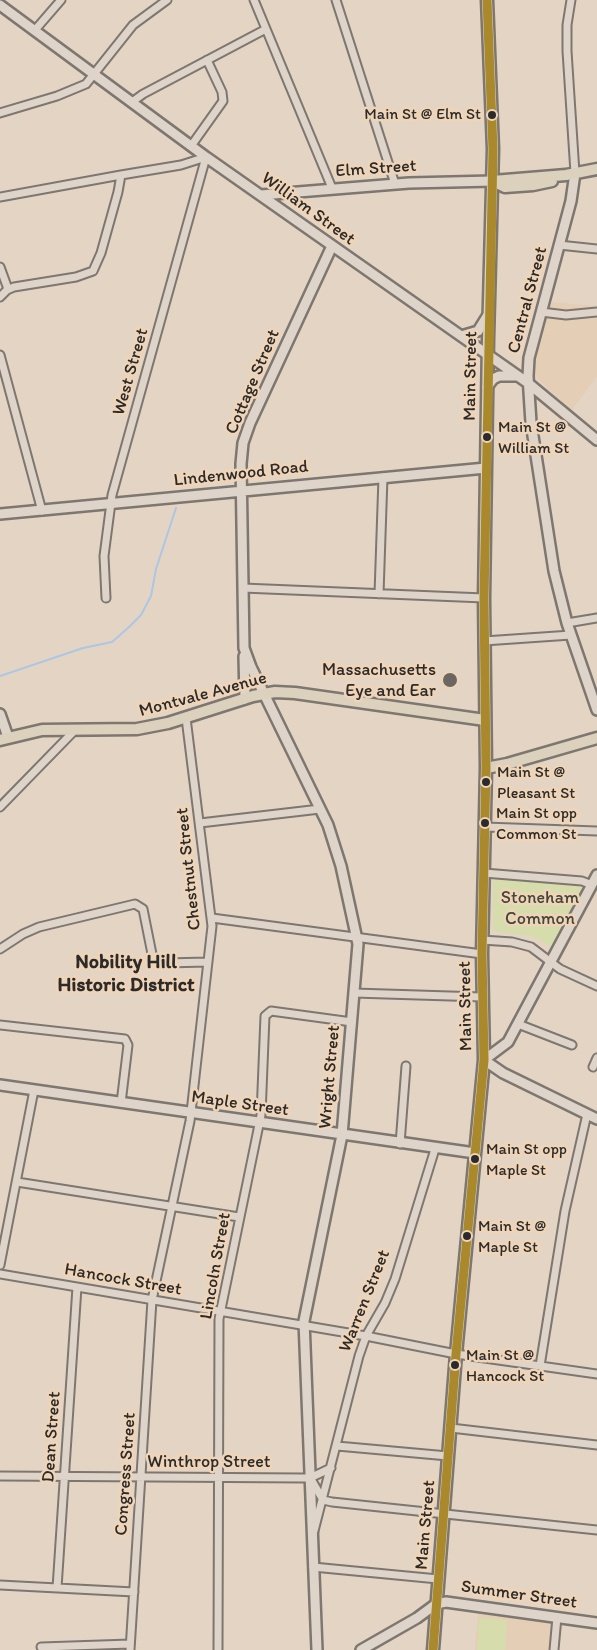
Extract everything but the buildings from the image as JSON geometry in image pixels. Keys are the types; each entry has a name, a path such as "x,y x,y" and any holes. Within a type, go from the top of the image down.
{"main road":[{"name":"Main Street","path":"433,1650 456,1354 484,1060 482,940 486,768 484,598 493,180 487,0"},
{"name":"Elm Street","path":"493,180 570,174 597,169"},
{"name":"Montvale Avenue","path":"4,738 34,730 132,730 264,694 294,693 485,720"},
{"path":"486,768 597,738"}],"street":[{"path":"35,30 61,0"},
{"path":"1,111 86,84 136,22 167,0"},
{"path":"254,0 332,188"},
{"path":"336,0 395,184"},
{"name":"Central Street","path":"571,0 567,25 567,51 570,174 573,194 529,358 528,383 531,423 548,540 557,584 567,623 597,710"},
{"name":"William Street","path":"0,4 206,157 528,383 597,440"},
{"path":"132,102 266,29"},
{"path":"191,146 223,101 222,90 207,60"},
{"path":"0,197 181,165 206,157"},
{"name":"West Street","path":"106,598 104,556 110,504 206,157"},
{"path":"0,297 8,289 83,276 93,271 102,253 121,176"},
{"name":"Elm Street","path":"261,195 332,188 493,180"},
{"path":"559,245 597,249"},
{"name":"Cottage Street","path":"245,699 242,452 246,433 332,246"},
{"path":"0,267 8,289"},
{"path":"460,336 478,331 489,312"},
{"path":"541,312 566,315 597,312"},
{"path":"0,355 42,511"},
{"path":"487,387 499,376 508,374 519,377"},
{"name":"Lindenwood Road","path":"0,514 486,468"},
{"path":"378,594 383,477"},
{"path":"243,588 484,598"},
{"path":"567,623 597,618"},
{"path":"484,641 571,635"},
{"name":"Cottage Street","path":"244,648 264,694"},
{"name":"Wright Street","path":"264,694 320,809 337,851 358,938 342,1135 304,1326 310,1478"},
{"path":"0,714 4,738"},
{"name":"Chestnut Street","path":"152,1300 192,1114 212,918 186,717"},
{"path":"0,807 76,729"},
{"path":"200,824 320,809"},
{"path":"485,827 597,831"},
{"path":"484,873 582,881 592,885"},
{"path":"597,875 507,1043 484,1060 503,1073 597,1119"},
{"path":"0,949 22,934 39,927 135,904 143,909 153,956 157,961 165,963 207,962"},
{"path":"212,918 482,954"},
{"path":"482,940 525,945 537,951 560,969 597,986"},
{"path":"354,993 482,997"},
{"name":"Lincoln Street","path":"218,1650 217,1478 220,1311 259,1124 265,1017 271,1011 352,1022"},
{"path":"0,1024 125,1040 128,1045 121,1103"},
{"path":"518,1024 572,1045"},
{"path":"594,1067 597,1058"},
{"path":"400,1144 406,1066"},
{"name":"Maple Street","path":"0,1085 259,1124 475,1153"},
{"path":"0,1266 34,1090"},
{"path":"540,1366 565,1211 587,1114"},
{"name":"Warren Street","path":"312,1537 359,1356 366,1336 385,1303 395,1279 435,1149"},
{"path":"17,1182 239,1217"},
{"name":"Hancock Street","path":"0,1274 366,1336 456,1354 597,1374"},
{"name":"Dean Street","path":"57,1588 77,1287"},
{"name":"Congress Street","path":"130,1647 152,1300"},
{"path":"451,1428 597,1445"},
{"path":"337,1446 448,1456"},
{"name":"Winthrop Street","path":"0,1476 310,1478 331,1468"},
{"path":"310,1478 323,1500 597,1530"},
{"name":"Warren Street","path":"310,1478 317,1650"},
{"path":"313,1567 438,1579"},
{"path":"0,1585 134,1592"},
{"name":"Summer Street","path":"436,1604 456,1602 597,1623"},
{"path":"361,1650 417,1618 436,1604"},
{"path":"554,1650 556,1617"},
{"path":"41,1647 130,1647"}],"shaded area":[{"path":"551,302 597,306 597,377 571,411 535,376 536,358"},
{"path":"478,1613 551,1623 549,1650 475,1650"}],"green space":[{"name":"Stoneham Common","path":"493,875 582,884 581,891 552,947 531,936 493,931"},
{"path":"479,1618 507,1620 505,1650 477,1650"}],"waterway":[{"path":"0,676 83,648 112,642 129,627 141,615 151,596 156,569 176,508"}],"transit line":[{"path":"433,1650 456,1354 484,1060 482,954 486,768 484,598 493,149 487,0"}],"place":[{"name":"Main St @ Elm St","path":"492,115"},
{"name":"Main St @ William St","path":"487,437"},
{"name":"Massachusetts Eye and Ear","path":"450,680"},
{"name":"Main St @ Pleasant St","path":"486,782"},
{"name":"Main St opp Common St","path":"485,823"},
{"name":"Main St opp Maple St","path":"475,1159"},
{"name":"Main St @ Maple St","path":"467,1236"},
{"name":"Main St @ Hancock St","path":"455,1365"}],"district":[{"name":"Nobility Hill Historic District","path":"126,974"}]}
